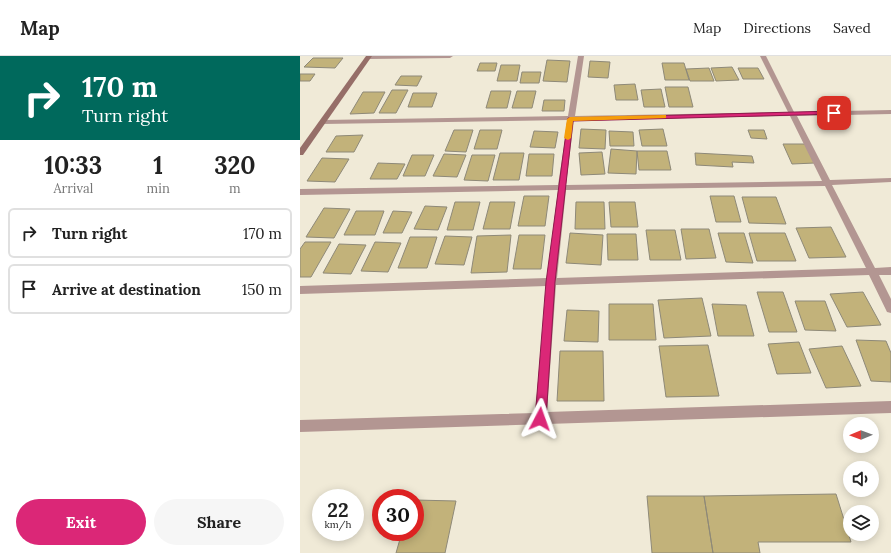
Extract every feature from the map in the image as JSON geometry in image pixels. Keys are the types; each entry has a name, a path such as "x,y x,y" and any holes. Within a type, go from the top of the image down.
{"street":[{"path":"300,153 369,56 450,56"},
{"path":"540,419 551,282 561,186 570,119 581,56"},
{"path":"763,56 891,309"},
{"path":"323,122 570,119 891,112"},
{"path":"300,192 561,186 827,183 891,180"},
{"path":"300,290 891,270"},
{"path":"300,426 891,407"}],"building":[{"path":"313,58 343,58 335,68 304,67"},
{"path":"547,60 570,61 567,82 543,81"},
{"path":"590,61 610,62 608,78 588,77"},
{"path":"480,63 497,63 495,71 477,71"},
{"path":"662,63 684,63 689,80 665,80"},
{"path":"501,65 520,65 517,81 497,81"},
{"path":"732,67 739,80 716,81 711,68"},
{"path":"709,68 714,81 690,81 686,69"},
{"path":"738,68 758,68 764,79 743,79"},
{"path":"522,72 541,72 539,83 520,83"},
{"path":"300,74 315,74 310,81 300,81"},
{"path":"401,76 422,76 417,86 395,85"},
{"path":"635,84 638,100 616,100 614,85"},
{"path":"665,87 688,87 693,107 669,107"},
{"path":"661,89 665,107 644,107 641,90"},
{"path":"392,90 408,90 396,113 379,113"},
{"path":"491,91 511,91 507,108 486,108"},
{"path":"517,91 536,91 532,108 512,108"},
{"path":"363,92 385,92 374,113 350,114"},
{"path":"413,93 437,93 432,107 408,107"},
{"path":"544,100 565,100 564,111 542,111"},
{"path":"581,129 606,130 605,149 579,148"},
{"path":"663,129 667,146 642,146 639,130"},
{"path":"454,130 473,130 466,152 445,151"},
{"path":"480,130 502,130 497,149 474,149"},
{"path":"748,130 764,130 767,139 751,138"},
{"path":"534,131 558,132 555,148 530,147"},
{"path":"609,131 633,132 634,146 610,146"},
{"path":"363,135 354,152 326,152 336,136"},
{"path":"783,144 805,144 815,163 792,164"},
{"path":"611,149 637,151 636,174 608,173"},
{"path":"637,151 667,151 671,170 639,170"},
{"path":"602,152 605,174 581,175 579,153"},
{"path":"500,153 524,153 519,180 493,180"},
{"path":"695,153 752,156 754,163 732,162 733,167 696,165"},
{"path":"444,154 466,155 457,177 433,176"},
{"path":"529,154 554,154 552,176 526,176"},
{"path":"412,155 434,155 425,176 403,176"},
{"path":"472,155 495,155 488,181 464,180"},
{"path":"322,158 349,159 335,182 307,181"},
{"path":"378,163 405,164 397,179 370,179"},
{"path":"524,196 549,196 545,226 518,226"},
{"path":"710,196 734,196 741,222 716,222"},
{"path":"742,197 776,197 786,224 749,223"},
{"path":"455,202 480,202 473,230 447,230"},
{"path":"490,202 515,202 510,229 483,229"},
{"path":"576,202 604,202 605,229 575,229"},
{"path":"609,202 635,202 638,227 611,227"},
{"path":"425,206 447,207 438,230 414,229"},
{"path":"324,208 350,209 334,238 306,237"},
{"path":"356,211 384,211 375,235 344,235"},
{"path":"393,211 412,212 402,233 383,233"},
{"path":"831,227 846,257 809,258 796,228"},
{"path":"681,229 709,229 716,258 686,259"},
{"path":"646,230 675,230 681,260 650,260"},
{"path":"570,233 603,235 601,265 566,263"},
{"path":"718,233 744,233 753,263 726,262"},
{"path":"749,233 785,233 796,261 757,261"},
{"path":"607,234 636,234 638,260 608,260"},
{"path":"511,235 507,272 471,273 477,236"},
{"path":"519,235 545,235 541,269 513,269"},
{"path":"445,236 472,237 464,265 435,264"},
{"path":"410,237 437,237 427,268 398,268"},
{"path":"305,242 331,242 311,277 300,277 300,249"},
{"path":"375,242 401,243 388,272 361,271"},
{"path":"339,244 366,245 351,274 323,273"},
{"path":"757,292 783,292 797,332 769,332"},
{"path":"863,292 881,325 847,327 830,294"},
{"path":"702,298 711,336 664,338 658,300"},
{"path":"795,301 825,301 836,331 805,330"},
{"path":"609,304 653,304 656,340 609,340"},
{"path":"712,304 746,305 754,336 718,336"},
{"path":"567,310 599,311 598,342 564,341"},
{"path":"856,340 886,341 891,353 891,382 871,381"},
{"path":"799,342 811,373 777,374 768,344"},
{"path":"708,345 719,396 666,397 659,346"},
{"path":"842,346 861,386 826,388 809,349"},
{"path":"560,351 603,351 604,401 557,401"},
{"path":"836,494 843,516 843,541 851,542 758,542 760,553 713,553 704,496"},
{"path":"647,496 704,496 713,553 652,553"},
{"path":"424,500 456,501 445,553 396,553 399,541 424,541"}],"slow traffic":[{"path":"568,138 570,119 664,117"}],"route":[{"path":"540,419 551,282 570,119 834,113"}]}
